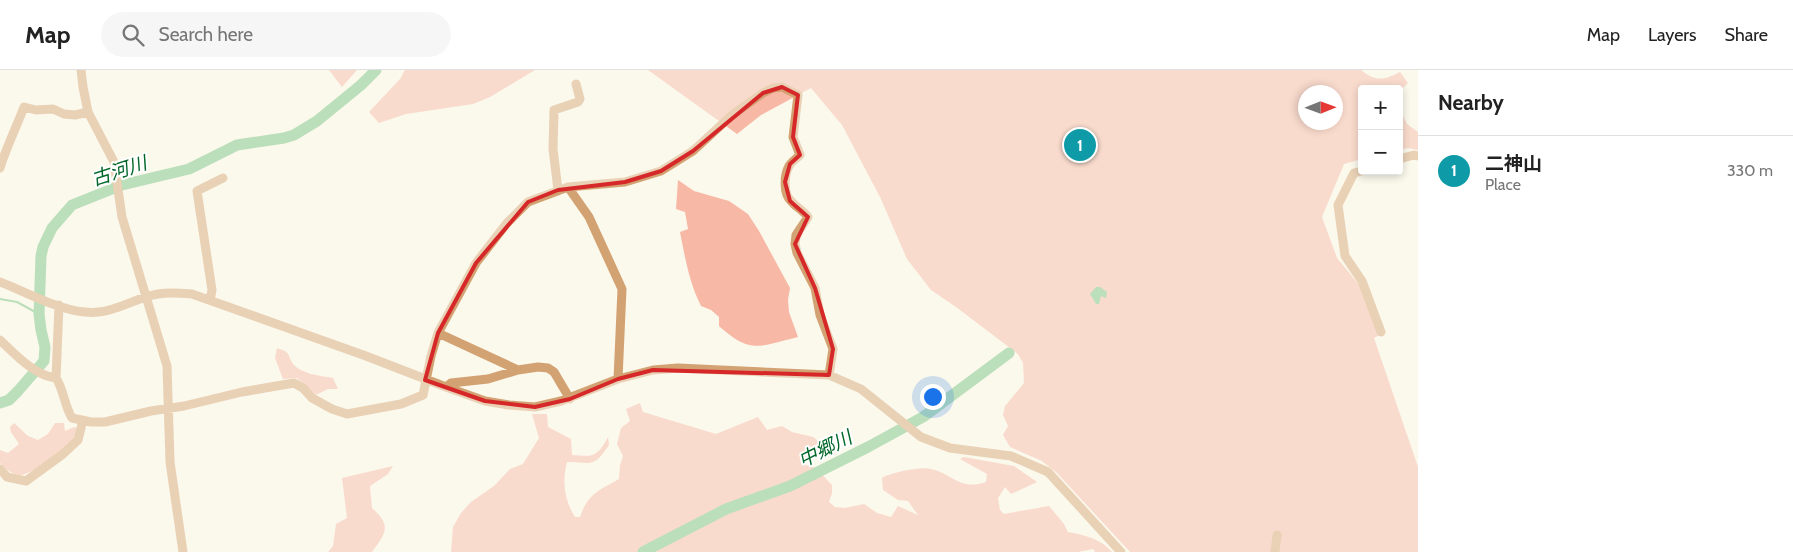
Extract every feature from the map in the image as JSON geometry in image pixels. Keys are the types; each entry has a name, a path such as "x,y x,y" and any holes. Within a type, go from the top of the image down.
{"street":[{"path":"81,70 82,87 88,112 114,162 116,183 127,233 167,366 170,462 183,552"},
{"path":"558,190 553,149 554,110 578,102 580,99 576,84"},
{"path":"0,340 23,361 52,378 60,385 67,410 72,418 83,420 106,422 242,392 294,383 303,388 312,398 332,409 347,414 401,404 423,395 425,380 438,333 476,263 507,222 528,202 568,187 624,182 661,171 693,151 732,115 763,93 773,88 782,87 798,95 793,137 800,155 790,164 786,171 785,182 790,201 804,211 808,217 796,235 795,244 797,253 815,288 820,315 833,349 829,375"},
{"path":"0,168 4,153 9,147 24,107 36,110 53,109 64,114 75,115 88,112"},
{"path":"1403,158 1414,155 1418,156"},
{"path":"1358,172 1354,173 1338,205 1345,256 1362,281 1381,332"},
{"path":"210,300 212,290 197,190 223,178"},
{"path":"568,187 589,217 622,289 618,378"},
{"path":"0,282 81,312 99,312 156,294 192,294 366,356 425,380 485,401 509,405 535,407 570,399 618,378 652,370 678,368 829,375 861,389 921,437 950,448 1011,456 1048,472 1121,552"},
{"path":"52,378 57,304"},
{"path":"438,333 518,370"},
{"path":"446,387 451,383 488,379 518,370 538,367 548,368 554,372 570,399"},
{"path":"0,469 7,477 26,481 63,454 78,440 83,420"},
{"path":"1275,552 1276,535"}],"highlighted area":[{"path":"782,87 798,95 793,137 800,155 790,164 785,182 790,201 808,217 795,244 815,288 833,349 829,375 653,370 618,379 570,399 535,407 485,401 425,380 438,333 476,263 528,202 558,190 625,182 661,171 693,151 763,93"}],"shaded area":[{"path":"329,70 357,70 342,87"},
{"path":"405,70 535,70 490,97 473,104 406,114 379,123 369,112 400,79"},
{"path":"648,70 1361,70 1376,78 1390,77 1400,72 1408,83 1403,88 1403,85 1358,85 1358,160 1344,164 1322,217 1337,258 1361,287 1380,335 1374,338 1418,467 1418,552 1130,552 1057,473 1042,461 1010,447 1003,435 1008,426 1003,415 1005,406 1024,383 1023,363 1018,354 931,290 907,259 880,197 842,125 811,88 761,115 737,134"},
{"path":"1403,116 1407,124 1418,132 1418,150 1403,149"},
{"path":"678,180 694,191 729,201 748,214 790,288 789,312 798,337 765,345 748,345 719,326 719,317 711,310 701,306 690,279 680,232 688,229 685,212 676,209"},
{"path":"1096,287 1100,287 1107,292 1106,298 1101,296 1099,304 1096,304 1090,294"},
{"path":"277,348 287,353 294,365 302,371 333,378 338,389 328,389 316,395 297,378 283,379 275,358"},
{"path":"640,403 643,412 716,434 758,417 767,430 782,426 792,432 813,437 825,446 806,458 806,465 816,468 832,485 829,502 835,507 845,508 864,504 877,513 891,517 898,506 918,515 908,501 898,500 883,490 882,478 886,476 906,470 926,468 939,471 963,483 977,484 986,482 987,474 960,459 964,457 1014,466 1037,482 1011,494 1005,487 998,498 1000,510 1004,514 1049,506 1068,532 1092,538 1112,552 1095,552 1093,549 1078,552 451,552 453,527 461,513 471,502 494,486 510,469 523,464 539,438 532,414 547,414 548,427 571,439 572,455 585,456 598,452 608,437 609,445 595,461 587,463 567,462 564,483 566,497 575,517 580,517 590,498 619,479 623,456 617,444 621,428 630,421 626,409"},
{"path":"14,423 28,436 38,440 48,434 55,423 64,423 65,431 74,427 79,429 73,439 56,455 32,471 20,475 11,472 0,463 0,450 8,453 19,444 11,432 10,427"},
{"path":"393,466 388,474 370,486 372,508 382,520 385,529 372,552 328,552 333,546 336,524 347,518 342,478"}],"waterway":[{"name":"古河川","path":"0,403 9,400 44,361 45,347 39,314 41,256 52,228 72,205 122,185 189,169 237,145 294,135 317,121 361,85 376,70"},
{"path":"0,299 17,302 39,314"},
{"name":"中郷川","path":"643,552 726,509 790,486 868,447 923,417 1009,353"}],"place":[{"name":"二神山","path":"1080,145"}]}
